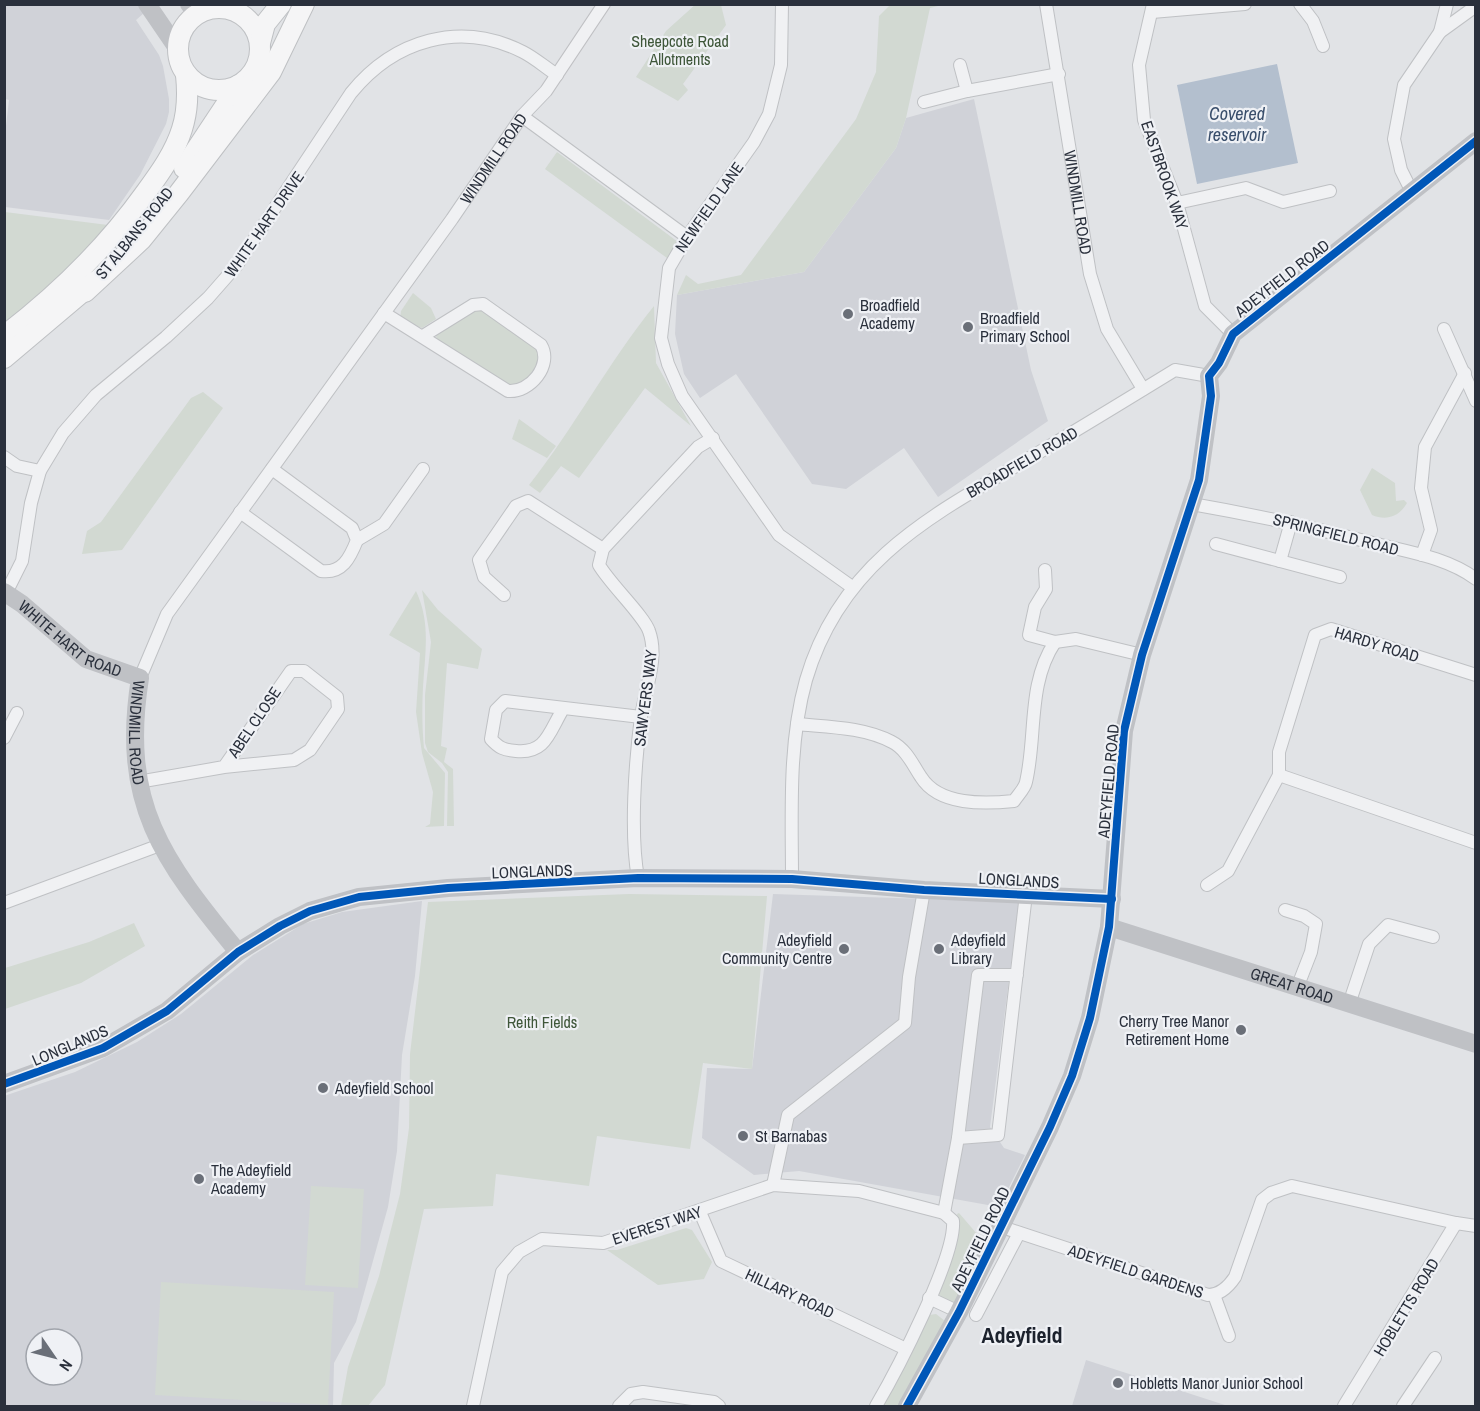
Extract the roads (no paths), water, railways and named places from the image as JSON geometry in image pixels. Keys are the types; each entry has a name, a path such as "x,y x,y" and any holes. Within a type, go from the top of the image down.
{"main road":[{"path":"260,43 256,31 243,16 226,8 207,7 185,25 177,48 186,75 195,83 217,90 239,85 253,72 258,63 265,24 281,4"},
{"path":"85,292 141,240 179,193 271,72 304,4"},
{"name":"ST ALBANS ROAD","path":"4,336 82,270 133,210 158,176 182,131 188,99 186,75"},
{"name":"ST ALBANS ROAD","path":"4,358 85,292 159,206 239,85"}],"street":[{"path":"147,4 177,48"},
{"name":"WINDMILL ROAD","path":"238,952 198,903 160,845 151,827 138,782 134,735 140,678 167,614 384,313 522,116 557,75 604,4"},
{"name":"NEWFIELD LANE","path":"713,438 682,396 668,364 661,338 669,268 687,237 754,142 769,114 781,66 782,4"},
{"name":"WINDMILL ROAD","path":"1046,4 1090,274 1107,329 1143,389"},
{"path":"1152,8 1245,4"},
{"path":"1300,4 1313,21 1323,46"},
{"path":"1440,32 1447,4"},
{"path":"1412,192 1401,170 1394,139 1404,85 1440,32 1476,6"},
{"name":"EASTBROOK WAY","path":"1152,8 1139,65 1144,120 1177,203 1205,306 1233,334"},
{"name":"WHITE HART DRIVE","path":"5,593 22,561 31,503 40,471 78,413 200,306 237,265 351,93 378,65 401,49 440,39 463,37 487,40 524,52 557,75"},
{"path":"960,64 967,91"},
{"path":"924,102 967,91 1059,74"},
{"path":"522,116 687,237"},
{"name":"ADEYFIELD ROAD","path":"907,1407 968,1314 1010,1230 1072,1076 1090,1018 1109,927 1124,731 1142,655 1199,480 1211,396 1209,376 1219,363 1233,334 1476,141"},
{"path":"1177,203 1246,188 1283,202 1330,191"},
{"path":"384,313 508,391 517,392 527,388 545,360 546,353 541,345 483,304 473,305 423,336"},
{"path":"1444,329 1476,401"},
{"name":"BROADFIELD ROAD","path":"792,879 792,806 797,723 806,680 824,635 852,588 882,554 945,508 1143,389 1175,370 1209,376"},
{"path":"1422,555 1431,530 1421,488 1425,447 1465,373"},
{"path":"504,595 484,577 478,560 516,506 528,501 603,549 698,447 713,438 779,535 852,588"},
{"path":"4,457 17,466 40,471"},
{"path":"272,469 352,528 357,540"},
{"path":"240,512 321,571 332,572 343,566 357,540 384,524 423,469"},
{"name":"SPRINGFIELD ROAD","path":"1192,504 1291,522 1422,555 1460,569 1475,578"},
{"path":"1280,561 1291,522"},
{"path":"1216,544 1340,577"},
{"name":"SAWYERS WAY","path":"603,549 599,565 608,581 648,628 654,648 641,717 635,780 638,878"},
{"path":"1045,570 1046,589 1035,607 1029,635 1055,642 1076,639 1142,655"},
{"name":"WHITE HART ROAD","path":"5,593 86,659 140,678"},
{"name":"HARDY ROAD","path":"1278,775 1279,752 1315,635 1331,629 1476,675"},
{"path":"797,723 870,732 894,742 908,756 922,780 933,792 982,804 1014,801 1026,784 1034,707 1044,659 1055,642"},
{"name":"ABEL CLOSE","path":"138,782 224,767 294,760 303,756 338,709 337,697 304,671 291,671 224,767"},
{"path":"563,709 541,747 530,753 503,750 491,739 496,710 505,701 641,717"},
{"path":"4,738 17,713"},
{"path":"1207,885 1228,871 1278,775 1476,843"},
{"path":"4,903 160,845"},
{"name":"LONGLANDS","path":"4,1084 72,1061 130,1033 167,1011 238,952 280,926 310,911 359,897 448,888 638,878 792,879 924,890 1112,899"},
{"path":"773,1185 788,1115 905,1023 909,977 924,890"},
{"path":"958,1138 998,1135 1026,894"},
{"path":"1286,910 1304,916 1316,924 1311,952 1297,988"},
{"path":"1349,1004 1369,944 1388,925 1433,937"},
{"name":"GREAT ROAD","path":"1109,927 1476,1044"},
{"path":"876,1407 929,1299 954,1233 948,1217 978,975 1017,975"},
{"name":"EVEREST WAY","path":"473,1407 502,1272 519,1252 542,1239 603,1243 700,1212 773,1185 859,1191 948,1217"},
{"name":"ADEYFIELD GARDENS","path":"1010,1230 1214,1295 1229,1286 1235,1277 1262,1200 1271,1193 1292,1186 1456,1223"},
{"name":"HILLARY ROAD","path":"700,1212 721,1261 906,1349"},
{"path":"1456,1223 1476,1226"},
{"name":"HOBLETTS ROAD","path":"1345,1406 1456,1223"},
{"path":"1214,1295 1229,1336"},
{"path":"929,1299 968,1314"},
{"path":"1403,1407 1435,1358"},
{"path":"619,1407 631,1394 643,1392 714,1402 719,1407"}],"water":[{"name":"Covered reservoir","path":"1277,64 1298,163 1197,184 1177,85"}],"place":[{"name":"Broadfield Academy","path":"848,314"},
{"name":"Broadfield Primary School","path":"968,327"},
{"name":"Adeyfield Community Centre","path":"844,949"},
{"name":"Adeyfield Library","path":"939,949"},
{"name":"Cherry Tree Manor Retirement Home","path":"1241,1030"},
{"name":"Adeyfield School","path":"323,1088"},
{"name":"St Barnabas","path":"743,1136"},
{"name":"The Adeyfield Academy","path":"199,1179"},
{"name":"Hobletts Manor Junior School","path":"1118,1383"}],"district":[{"name":"Adeyfield","path":"1022,1335"}],"park label":[{"name":"Sheepcote Road Allotments","path":"680,50"},
{"name":"Reith Fields","path":"542,1022"}]}
